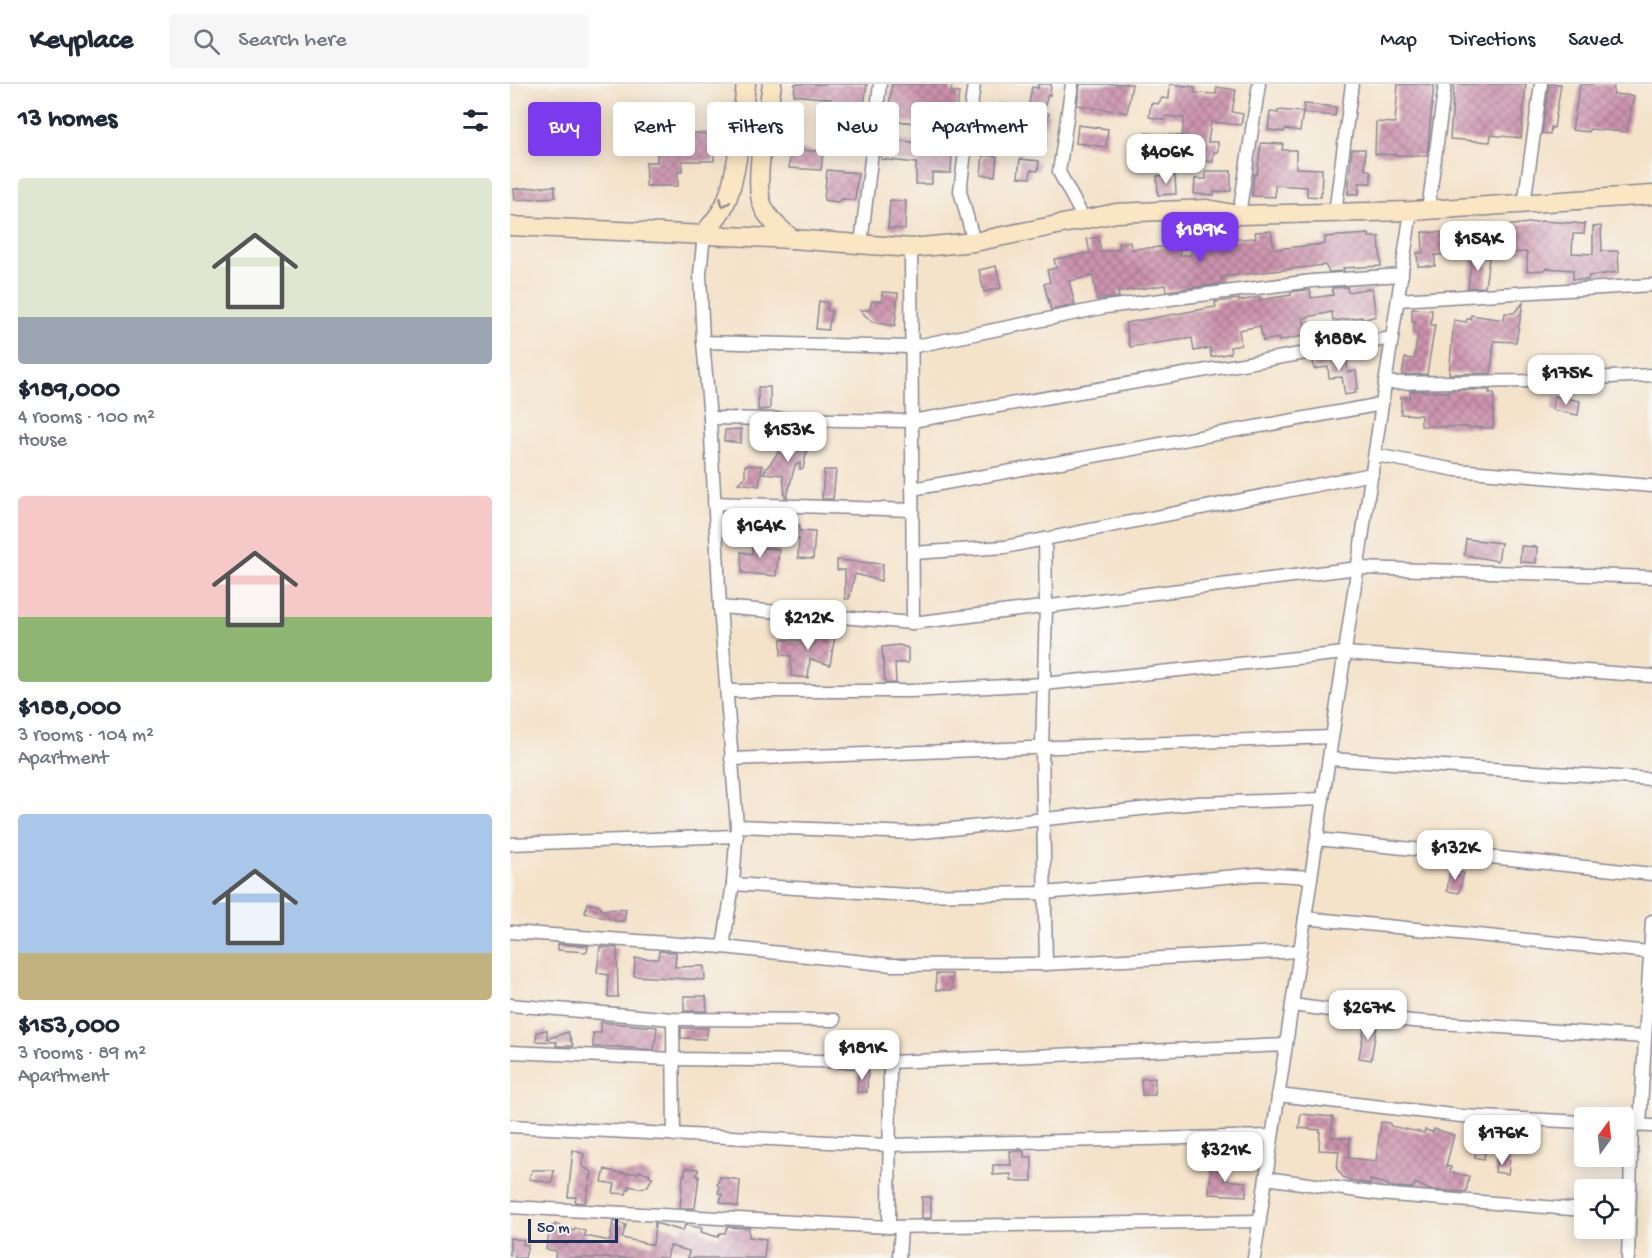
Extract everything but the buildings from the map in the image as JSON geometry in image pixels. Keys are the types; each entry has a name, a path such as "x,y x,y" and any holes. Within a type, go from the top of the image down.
{"street":[{"path":"723,947 733,884 737,831 720,607 700,274 704,234 724,206 734,173 746,84"},
{"path":"772,84 759,174 761,202 771,221 792,239"},
{"path":"861,244 880,84"},
{"path":"974,84 960,191 974,242"},
{"path":"1072,84 1059,172 1084,219"},
{"path":"1239,215 1259,84"},
{"path":"1335,213 1352,84"},
{"path":"1254,1258 1402,275 1420,211 1445,84"},
{"path":"1524,204 1540,84"},
{"path":"734,173 739,179 747,182 754,180 759,174"},
{"path":"510,226 704,234 911,248 974,242 1116,213 1207,209 1239,215 1420,211 1652,195"},
{"path":"911,248 913,623"},
{"path":"703,342 911,347 1106,307 1312,281 1402,275"},
{"path":"1398,300 1652,285"},
{"path":"710,418 912,422 1392,338"},
{"path":"1386,383 1527,381 1652,375"},
{"path":"912,489 1382,404"},
{"path":"1375,455 1456,470 1652,486"},
{"path":"913,553 1005,547 1372,474"},
{"path":"714,503 912,510"},
{"path":"1045,539 1046,607 1042,748 1046,964"},
{"path":"720,607 913,623 1358,568 1652,578"},
{"path":"727,691 911,691 1044,684 1345,652 1652,676"},
{"path":"731,759 1332,737"},
{"path":"1329,759 1652,779"},
{"path":"510,844 737,831 913,833 1197,803 1323,799"},
{"path":"1317,839 1652,874"},
{"path":"733,884 908,895 1044,893 1259,874 1311,878"},
{"path":"1305,918 1649,952"},
{"path":"1631,1179 1645,1037 1652,921"},
{"path":"510,932 723,947 892,965 1046,964 1300,951"},
{"path":"510,1005 673,1019 834,1020"},
{"path":"1292,1005 1412,1021 1645,1037"},
{"path":"673,1019 674,1135"},
{"path":"510,1052 673,1059 890,1062 1286,1045"},
{"path":"890,1062 888,1145 899,1258"},
{"path":"1278,1095 1461,1116 1574,1122"},
{"path":"510,1126 888,1145 1272,1137"},
{"path":"1266,1178 1379,1194 1574,1209"},
{"path":"510,1207 895,1227 1260,1221"},
{"path":"1628,1239 1628,1258"}]}
